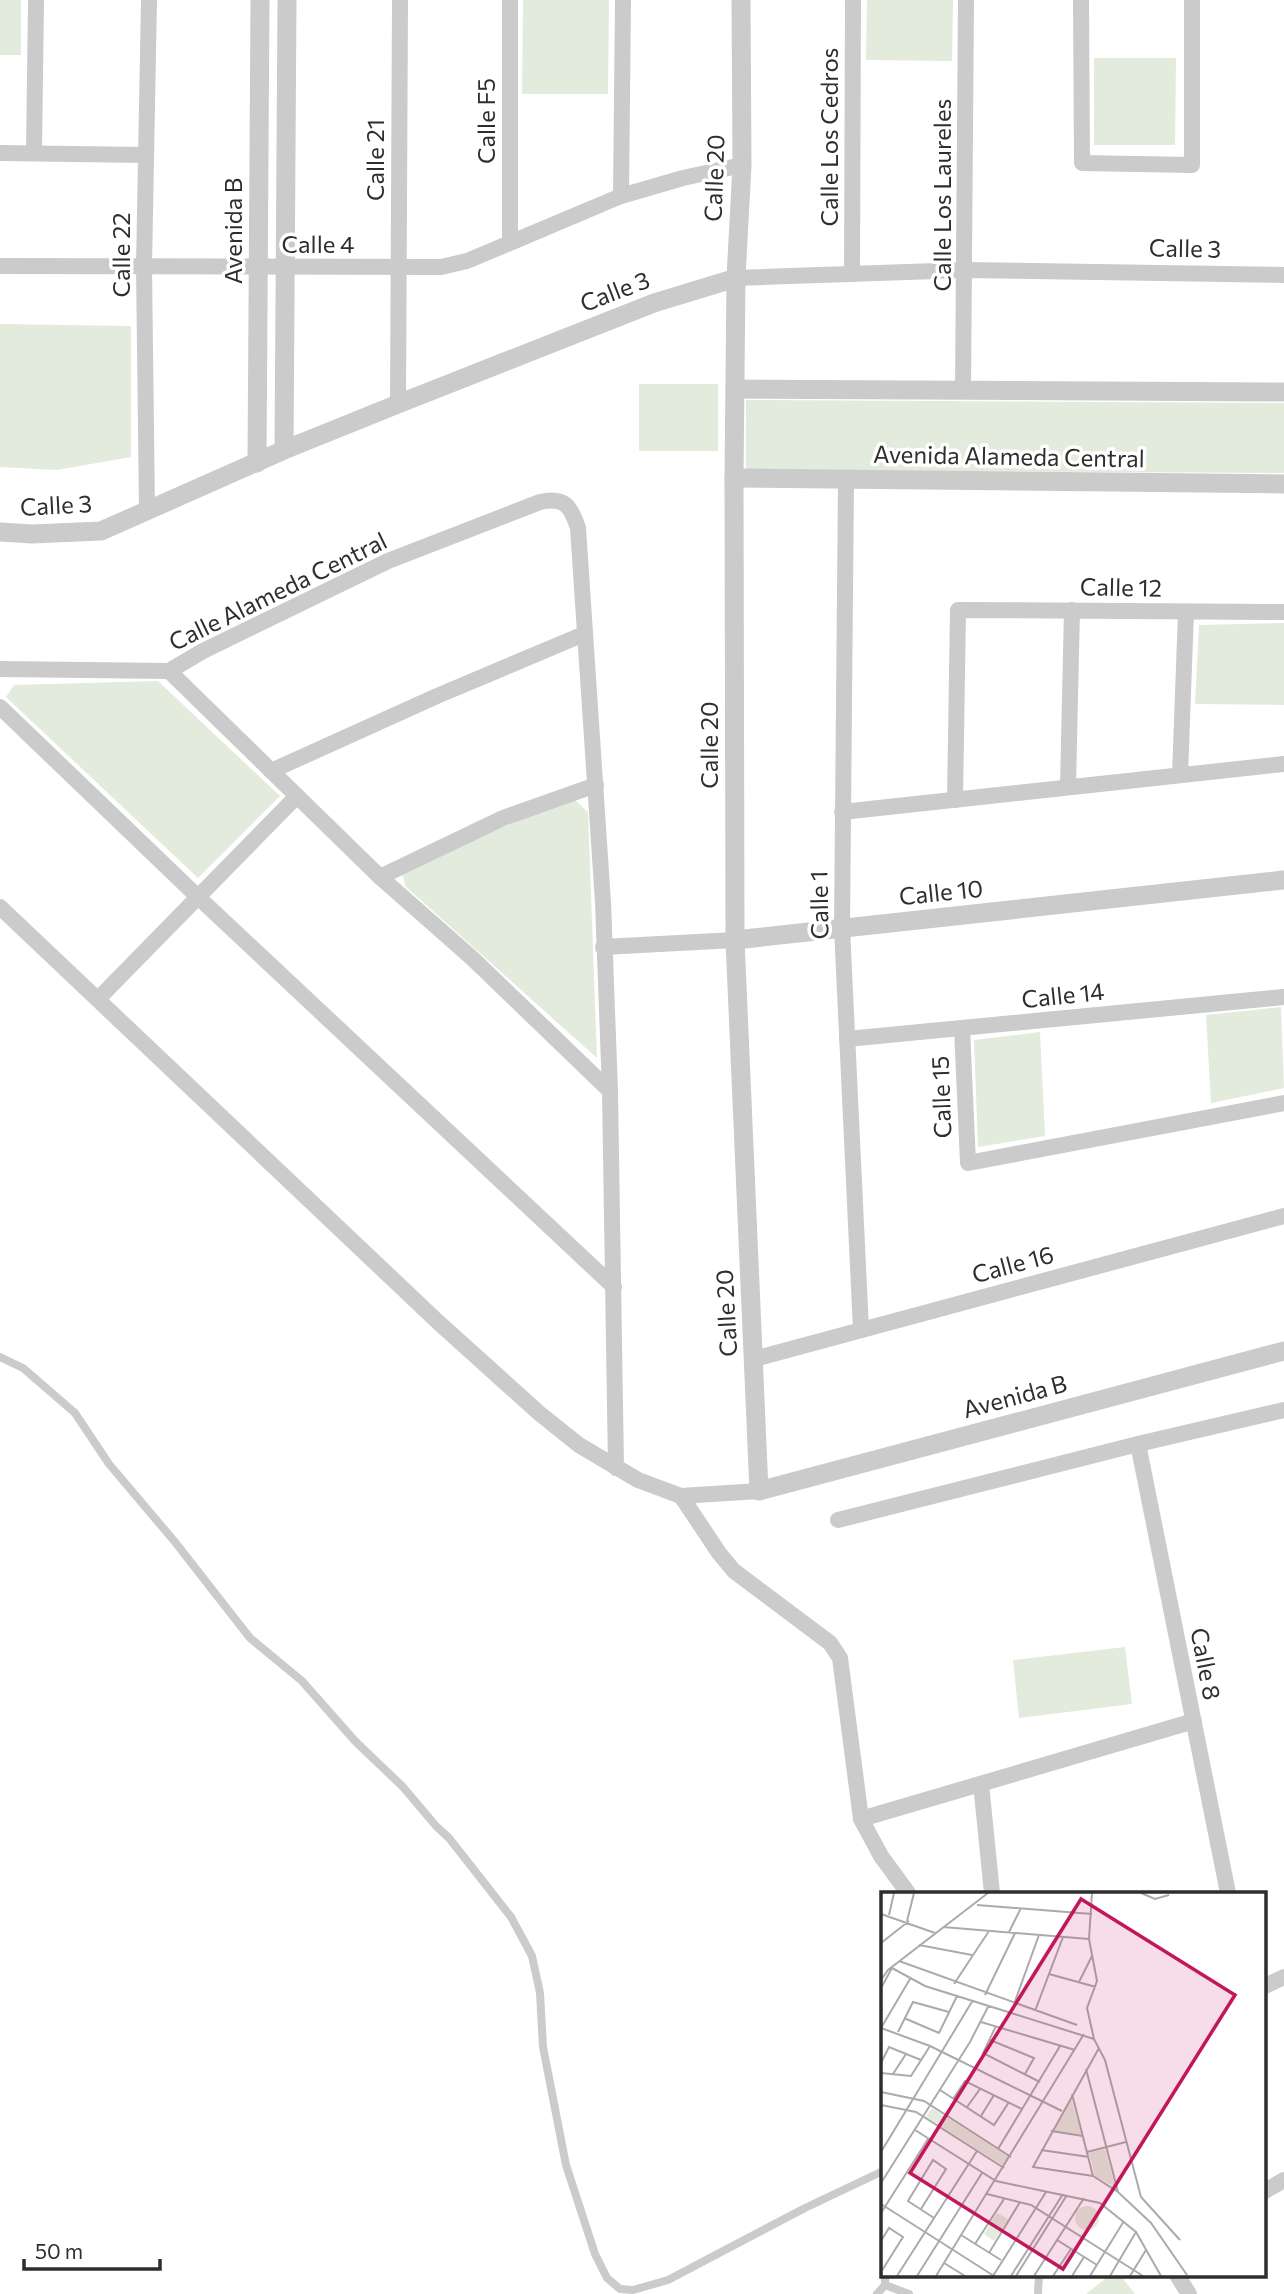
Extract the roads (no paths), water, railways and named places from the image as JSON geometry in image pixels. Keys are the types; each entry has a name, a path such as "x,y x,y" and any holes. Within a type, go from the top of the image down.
{"street":[{"path":"34,153 36,0"},
{"name":"Calle 22","path":"147,511 144,266 149,0"},
{"name":"Avenida B","path":"257,463 260,0"},
{"path":"284,450 287,0"},
{"name":"Calle 21","path":"398,404 400,0"},
{"name":"Calle F5","path":"510,0 510,242"},
{"path":"621,196 623,0"},
{"name":"Calle 20","path":"741,0 742,165 736,278 734,478 735,940 759,1490"},
{"name":"Calle Los Cedros","path":"852,274 853,0"},
{"name":"Calle Los Laureles","path":"963,390 967,0"},
{"path":"1081,0 1082,163 1192,165 1192,0"},
{"path":"0,153 146,155"},
{"name":"Calle 4","path":"0,266 441,267 467,261 621,196 742,165"},
{"name":"Calle 3","path":"0,532 32,534 101,530 284,450 398,404 654,303 736,278 965,271 1284,275"},
{"path":"735,389 1284,392"},
{"name":"Avenida Alameda Central","path":"734,478 1284,484"},
{"name":"Calle 1","path":"846,480 842,928 861,1330"},
{"name":"Calle Alameda Central","path":"0,669 169,671 203,651 388,561 552,499 565,504 572,511 578,528 584,634"},
{"name":"Calle 12","path":"956,800 957,610 1284,612"},
{"path":"1068,787 1072,610"},
{"path":"1180,775 1186,611"},
{"path":"271,771 437,696 584,634 596,785 610,1091 616,1468"},
{"path":"169,671 380,877 472,958 610,1091"},
{"path":"0,707 198,897 614,1287"},
{"path":"842,812 1284,764"},
{"path":"380,877 503,818 596,785"},
{"path":"98,999 297,796"},
{"name":"Calle 10","path":"603,947 735,940 1284,880"},
{"path":"0,906 448,1331 539,1413 579,1445 638,1480 681,1496 759,1490"},
{"name":"Calle 14","path":"847,1039 1284,997"},
{"name":"Calle 15","path":"962,1028 968,1163 1284,1104"},
{"name":"Calle 16","path":"754,1359 1284,1216"},
{"name":"Avenida B","path":"759,1490 1284,1350"},
{"path":"838,1520 1284,1410"},
{"name":"Calle 8","path":"1138,1444 1228,1892"},
{"path":"681,1496 728,1564 830,1643 841,1658 862,1819 881,1856 907,1892"},
{"path":"862,1819 1194,1721"},
{"path":"981,1784 992,1892"},
{"path":"1266,1985 1284,1976"},
{"path":"1266,2189 1284,2180"},
{"path":"1178,2276 1189,2294"}],"lane":[{"path":"0,1357 23,1368 75,1413 109,1464 175,1542 250,1638 302,1681 355,1741 403,1787 449,1838 511,1917 532,1956 540,1993 543,2048 566,2165 595,2255 607,2278 620,2289 633,2290 668,2280 805,2208 881,2172"},
{"path":"877,2294 885,2285 885,2276"},
{"path":"1038,2294 1039,2276"},
{"path":"885,2285 909,2294"}]}
